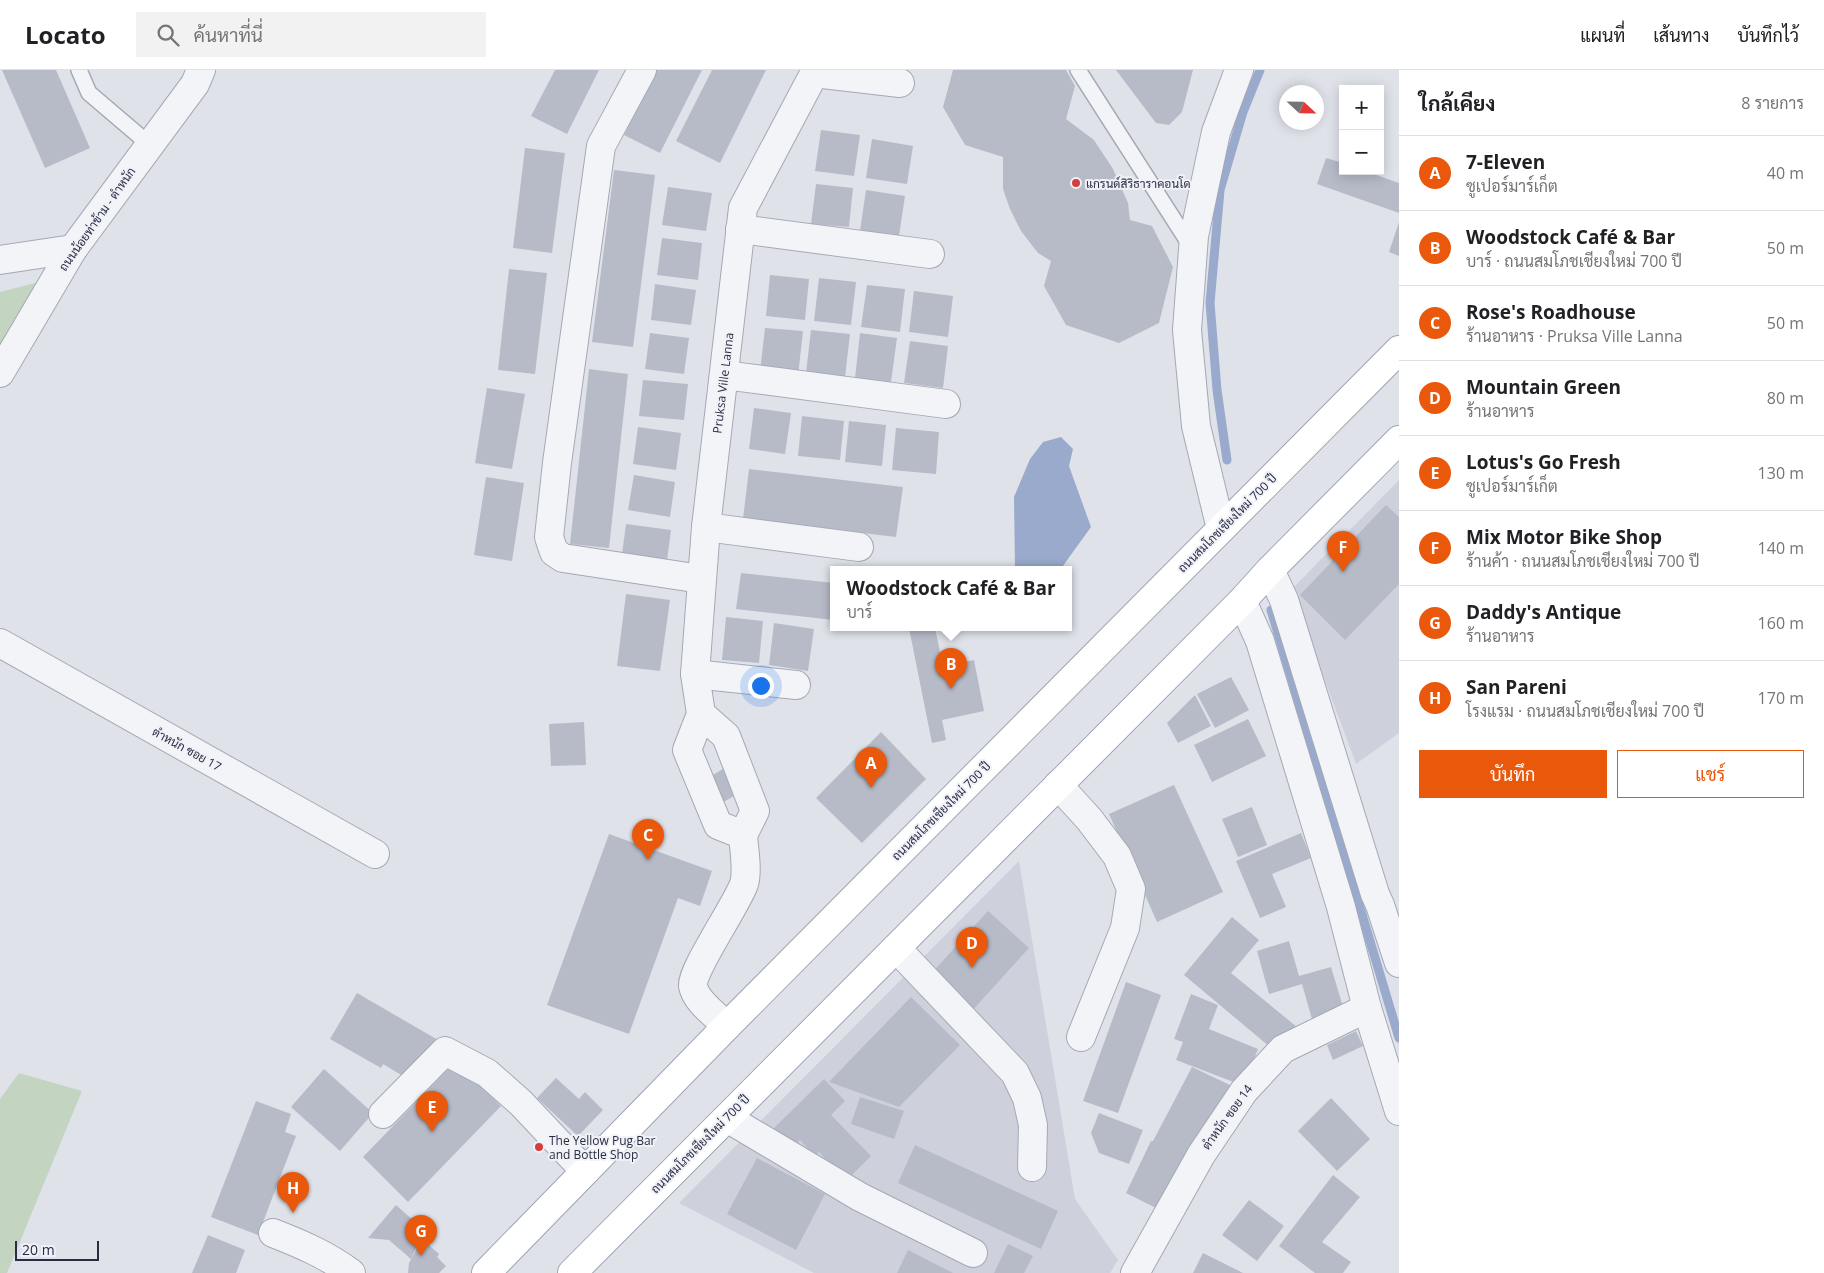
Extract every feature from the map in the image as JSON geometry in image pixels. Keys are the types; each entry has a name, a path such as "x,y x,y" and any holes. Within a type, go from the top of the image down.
{"main road":[{"name":"ถนนสมโภชเชียงใหม่ 700 ปี","path":"486,1273 727,1026 1399,350"},
{"name":"ถนนสมโภชเชียงใหม่ 700 ปี","path":"572,1273 1242,601 1270,570 1399,440"}],"street":[{"name":"ถนนน้อยท่าข้าม - ตำหนัก","path":"0,373 72,249 195,84 201,70"},
{"path":"642,70 601,146 557,463 549,537 554,552 564,558 701,579"},
{"path":"1221,529 1196,426 1187,330 1194,236 1216,132 1239,70"},
{"path":"815,71 900,83"},
{"name":"Pruksa Ville Lanna","path":"743,835 718,825 687,750 701,714 695,674 701,579 740,229 744,208 815,71"},
{"path":"740,229 930,254"},
{"path":"0,260 72,249"},
{"path":"724,375 946,404"},
{"path":"706,527 859,547"},
{"path":"1270,570 1284,600 1375,894 1399,963"},
{"path":"1242,601 1260,641 1341,907 1367,1008 1399,1111"},
{"name":"ตำหนัก ซอย 17","path":"0,643 375,854"},
{"path":"695,674 796,686"},
{"path":"701,714 726,736 755,811 743,835 744,883 698,968 692,984 696,996 727,1026"},
{"path":"1058,785 1089,819 1117,856 1131,890 1125,928 1081,1037"},
{"path":"896,948 1015,1072 1027,1098 1033,1125 1032,1167"},
{"name":"ตำหนัก ซอย 14","path":"1135,1273 1200,1155 1244,1091 1283,1049 1367,1008"},
{"path":"383,1114 445,1051 494,1079 520,1103 585,1171"},
{"path":"727,1118 860,1197 973,1253"},
{"path":"273,1233 307,1246 336,1262 351,1273"}],"lane":[{"path":"79,70 89,93 150,145"},
{"path":"1078,70 1193,249"}],"shaded area":[{"path":"1399,480 1399,733 1356,764 1291,590"},
{"path":"1019,861 1075,1199 1118,1260 1110,1273 814,1273 679,1203"}],"green space":[{"path":"43,281 0,363 0,292"},
{"path":"19,1073 82,1091 7,1273 0,1273 0,1099"}],"water":[{"path":"1061,437 1073,449 1069,466 1091,527 1063,566 1015,566 1014,497 1030,459 1043,442"}],"building":[{"path":"2,70 56,70 90,148 45,168"},
{"path":"555,70 599,70 567,134 531,116"},
{"path":"657,70 702,70 660,153 624,135"},
{"path":"712,70 766,70 720,163 676,141"},
{"path":"953,70 1066,70 1075,86 1066,119 1094,140 1113,169 1128,203 1130,220 1152,226 1173,267 1159,323 1119,343 1066,325 1044,286 1051,261 1038,253 1021,231 1010,209 1003,189 1003,157 965,145 943,107"},
{"path":"1116,70 1193,70 1182,112 1169,125 1156,123"},
{"path":"821,130 860,135 854,176 815,171"},
{"path":"872,139 913,146 907,184 866,178"},
{"path":"525,148 565,153 552,253 513,248"},
{"path":"1326,158 1339,162 1339,175 1376,175 1399,183 1399,213 1317,184"},
{"path":"614,170 655,175 633,347 592,342"},
{"path":"816,184 853,188 849,227 811,224"},
{"path":"668,187 712,193 706,231 662,225"},
{"path":"866,190 905,196 899,236 860,231"},
{"path":"1399,222 1399,256 1389,252"},
{"path":"662,238 702,243 698,280 657,275"},
{"path":"509,269 547,273 535,374 498,370"},
{"path":"770,275 809,279 805,320 766,316"},
{"path":"819,278 856,282 851,325 814,321"},
{"path":"655,284 696,290 691,325 651,320"},
{"path":"867,285 905,289 900,332 861,327"},
{"path":"914,291 953,296 948,337 909,332"},
{"path":"765,328 803,331 798,376 760,372"},
{"path":"811,330 850,334 845,377 806,373"},
{"path":"650,333 689,338 684,374 645,369"},
{"path":"860,333 897,338 891,382 855,378"},
{"path":"910,341 948,346 943,388 904,383"},
{"path":"589,369 628,374 609,548 570,544"},
{"path":"643,380 688,384 684,420 639,416"},
{"path":"487,388 525,394 512,469 475,463"},
{"path":"754,408 791,413 785,454 749,449"},
{"path":"802,416 844,421 840,460 798,456"},
{"path":"849,421 886,425 882,466 845,462"},
{"path":"638,427 681,433 676,470 633,464"},
{"path":"896,428 939,432 936,474 892,470"},
{"path":"749,469 903,487 896,537 743,519"},
{"path":"634,475 675,482 670,517 628,510"},
{"path":"486,477 524,483 512,561 474,555"},
{"path":"1386,505 1399,517 1399,584 1345,640 1300,595"},
{"path":"626,524 671,530 666,568 621,562"},
{"path":"741,573 830,583 830,620 736,609"},
{"path":"626,594 670,600 660,671 617,666"},
{"path":"726,617 763,621 759,663 722,660"},
{"path":"774,623 814,629 808,671 769,665"},
{"path":"910,631 936,631 943,666 974,660 984,711 942,720 946,740 932,743"},
{"path":"1231,677 1249,710 1215,728 1197,694"},
{"path":"1195,695 1211,726 1178,743 1167,723"},
{"path":"1248,719 1266,756 1212,782 1194,745"},
{"path":"584,722 586,765 551,766 549,724"},
{"path":"881,732 926,779 862,843 816,798"},
{"path":"728,766 743,791 720,804 706,779"},
{"path":"1174,785 1223,892 1157,922 1109,814"},
{"path":"1252,807 1267,845 1238,857 1222,819"},
{"path":"1301,833 1311,858 1272,874 1286,907 1260,918 1236,861"},
{"path":"609,834 712,871 700,906 678,898 629,1034 547,1005"},
{"path":"988,911 1029,948 970,1013 929,976"},
{"path":"1232,917 1259,940 1231,973 1297,1027 1276,1052 1184,975"},
{"path":"1289,941 1299,976 1331,967 1344,1010 1312,1019 1302,984 1269,994 1257,951"},
{"path":"1126,982 1161,995 1118,1113 1083,1101"},
{"path":"357,993 438,1040 413,1082 383,1064 381,1068 330,1039"},
{"path":"1191,994 1218,1005 1209,1029 1258,1049 1244,1086 1176,1060 1183,1042 1174,1039"},
{"path":"911,997 960,1045 899,1107 829,1082"},
{"path":"1356,1031 1363,1046 1333,1060 1327,1045"},
{"path":"455,1062 501,1106 408,1202 363,1157"},
{"path":"1192,1067 1232,1086 1164,1212 1126,1193 1151,1141 1153,1141"},
{"path":"324,1069 373,1113 340,1151 291,1107"},
{"path":"556,1078 579,1099 585,1092 603,1110 578,1136 537,1098"},
{"path":"824,1079 845,1101 831,1115 871,1156 846,1181 819,1152 815,1156 800,1140 791,1150 772,1130"},
{"path":"860,1097 904,1111 894,1139 851,1124"},
{"path":"1331,1098 1370,1139 1337,1171 1298,1131"},
{"path":"256,1101 291,1114 285,1132 296,1136 258,1235 211,1217"},
{"path":"1099,1113 1143,1130 1129,1164 1099,1153 1091,1133"},
{"path":"915,1145 1058,1211 1041,1249 898,1183"},
{"path":"757,1158 825,1194 796,1250 727,1214"},
{"path":"1333,1175 1360,1197 1322,1242 1351,1262 1343,1273 1315,1273 1279,1246"},
{"path":"1249,1200 1284,1226 1257,1261 1222,1235"},
{"path":"396,1205 424,1230 411,1259 389,1240 368,1238"},
{"path":"208,1235 245,1250 236,1273 192,1273"},
{"path":"422,1239 439,1254 437,1257 446,1266 439,1273 408,1273 409,1263"},
{"path":"1008,1244 1033,1256 1024,1273 994,1273"},
{"path":"908,1250 953,1273 897,1273"},
{"path":"1203,1253 1243,1273 1193,1273"}],"waterway":[{"path":"1227,460 1217,390 1210,303 1220,190 1243,112 1260,70"},
{"path":"1271,610 1399,1038"}],"place":[{"name":"แกรนด์สิริธาราคอนโด","path":"1076,183"},
{"name":"Mix Motor Bike Shop","path":"1343,572"},
{"name":"Woodstock Café & Bar","path":"951,689"},
{"name":"7-Eleven","path":"871,788"},
{"name":"Rose's Roadhouse","path":"648,860"},
{"name":"Mountain Green","path":"972,968"},
{"name":"Lotus's Go Fresh","path":"432,1132"},
{"name":"The Yellow Pug Bar and Bottle Shop","path":"539,1147"},
{"name":"San Pareni","path":"293,1213"},
{"name":"Daddy's Antique","path":"421,1256"}]}
